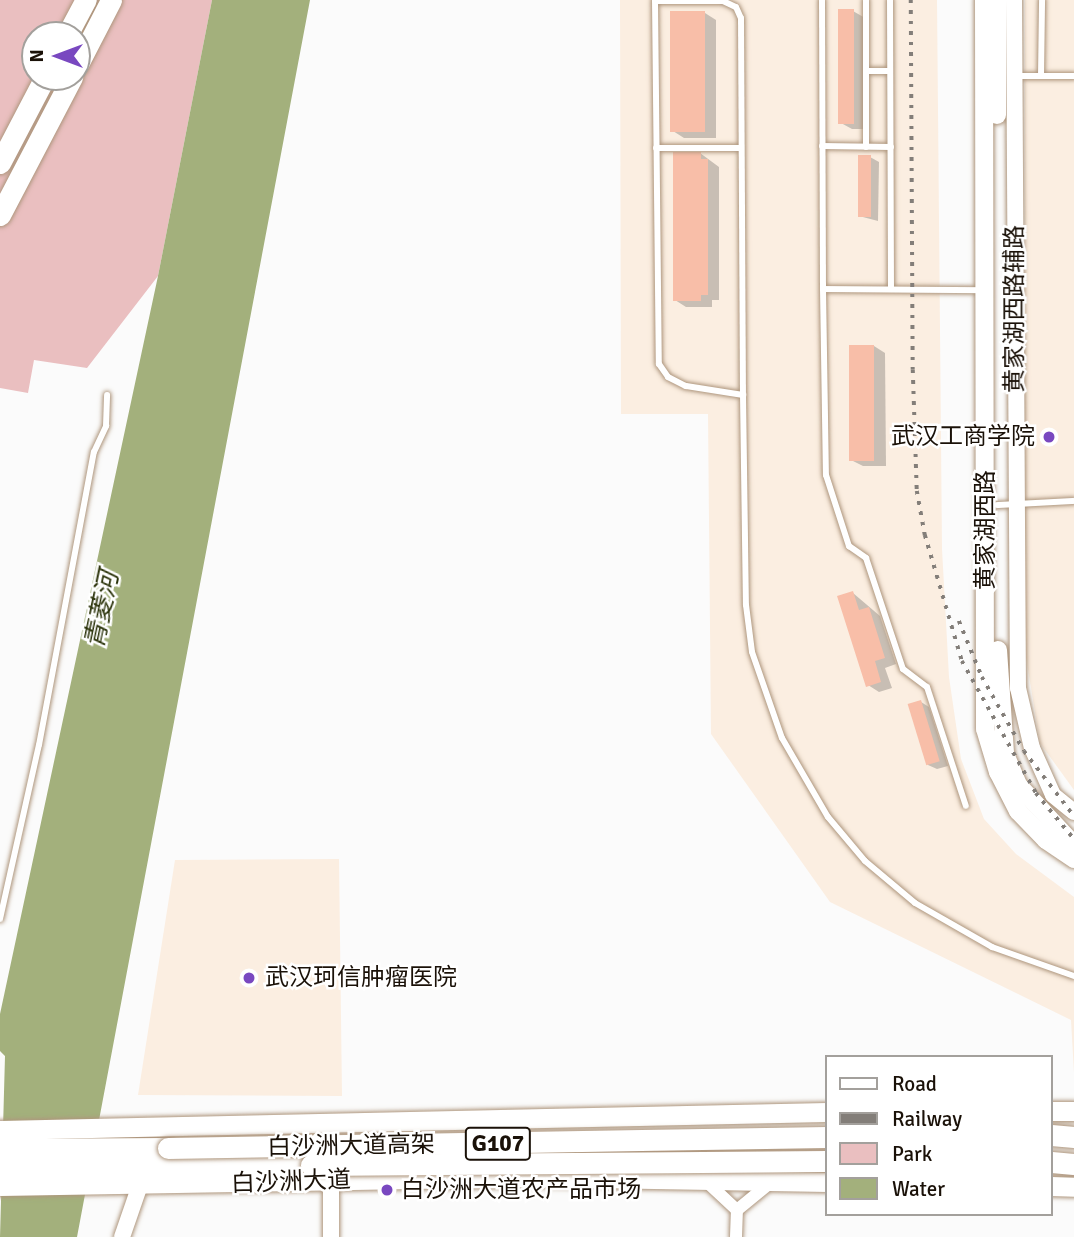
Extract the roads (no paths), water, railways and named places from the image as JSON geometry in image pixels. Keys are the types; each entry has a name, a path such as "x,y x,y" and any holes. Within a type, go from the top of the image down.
{"highway":[{"path":"75,21 86,0"},
{"path":"91,39 111,0"},
{"path":"0,163 38,91"},
{"path":"0,215 65,91"},
{"path":"1053,1124 1074,1126"},
{"path":"1053,1135 1074,1137"},
{"name":"白沙洲大道高架","path":"0,1149 825,1137"},
{"name":"白沙洲大道高架","path":"0,1168 733,1161 825,1163"},
{"path":"1053,1163 1074,1164"},
{"path":"1053,1173 1074,1174"}],"main road":[{"name":"黄家湖西路","path":"984,0 999,76 986,290 985,729 998,772 1018,811 1045,840 1074,859"},
{"name":"黄家湖西路","path":"997,0 998,673 1005,754 1018,785 1074,845"},
{"path":"1053,1111 1074,1111"},
{"path":"0,1130 115,1130 331,1122 825,1112"},
{"name":"白沙洲大道","path":"0,1186 538,1177 708,1183 825,1182"},
{"path":"1053,1186 1074,1187"}],"street":[{"name":"黄家湖西路辅路","path":"1014,0 999,76 1017,505 1018,688 1025,725 1053,795 1074,811"},
{"path":"331,1122 331,1237"},
{"path":"708,1183 737,1210"},
{"path":"736,1237 737,1210 770,1183"},
{"path":"122,1237 140,1185"}],"lane":[{"path":"822,0 822,289 826,475 849,546 866,558 903,669 927,687 965,806"},
{"path":"866,0 866,146"},
{"path":"890,0 891,289"},
{"path":"1041,76 1042,0"},
{"path":"743,395 686,386 668,377 659,364 655,1 723,1 736,7 740,18 743,395 743,572 752,652 782,738 828,817 865,860 915,903 992,947 1038,967 1074,976"},
{"path":"866,71 890,71"},
{"path":"999,76 1074,76"},
{"path":"822,146 891,146"},
{"path":"656,148 741,148"},
{"path":"822,289 986,290"},
{"path":"0,919 39,745 94,452 106,426 107,395"},
{"path":"997,505 1074,501"}],"water":[{"name":"青菱河","path":"212,0 310,0 77,1237 0,1237 5,1056 0,1051 0,1014 158,276"}],"railway":[{"path":"911,0 913,370 917,491 925,535 962,661 1036,793 1074,839"},
{"path":"959,621 982,677 1024,751 1074,816"}],"place":[{"name":"武汉工商学院","path":"1049,437"},
{"name":"武汉珂信肿瘤医院","path":"249,978"},
{"name":"白沙洲大道农产品市场","path":"387,1190"}]}
